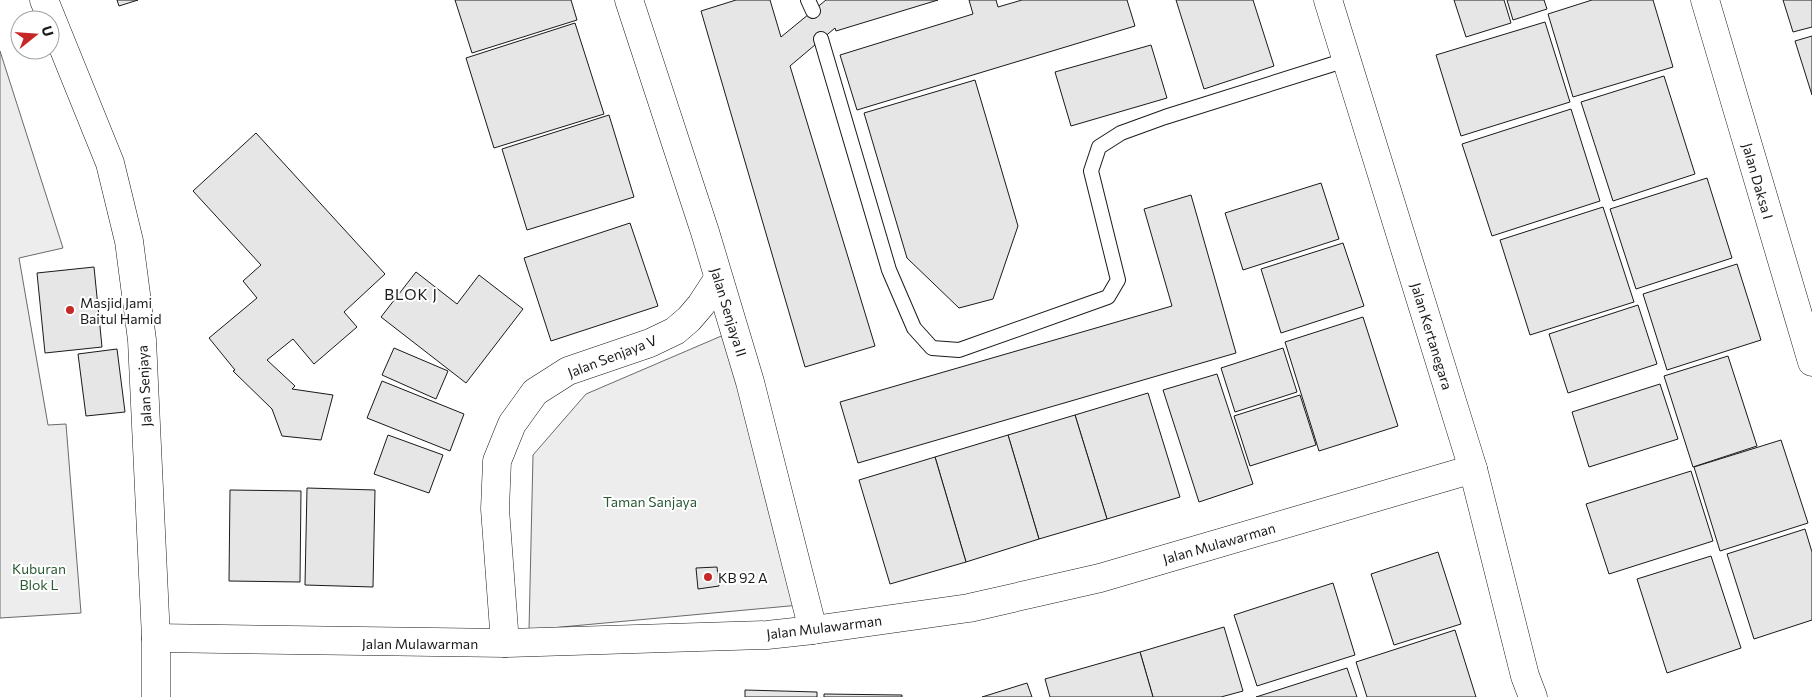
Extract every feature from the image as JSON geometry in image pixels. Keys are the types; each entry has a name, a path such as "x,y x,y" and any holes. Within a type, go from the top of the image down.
{"street":[{"name":"Jalan Senjaya","path":"44,0 110,163 129,241 142,340 156,638 156,697"},
{"name":"Jalan Senjaya II","path":"629,0 705,232 764,435 813,630"},
{"name":"Jalan Kertanegara","path":"1328,0 1473,469 1527,690"},
{"name":"Jalan Daksa I","path":"1705,0 1812,362"},
{"name":"Jalan Senjaya V","path":"505,643 495,509 497,461 512,424 535,392 568,371 650,343 675,331 701,305 718,279"},
{"name":"Jalan Mulawarman","path":"156,638 505,643 767,635 813,630 969,608 1100,578 1473,469"}],"lane":[{"path":"821,39 889,270 914,328 932,348 959,350 1108,297 1118,280 1091,171 1099,147 1121,133 1165,117 1346,60"}],"shaded area":[{"name":"Kuburan Blok L","path":"0,51 63,248 19,258 48,425 66,424 81,613 0,618"},
{"name":"Taman Sanjaya","path":"726,334 800,605 529,630 533,455 586,394"}],"building":[{"path":"117,0 138,0 119,6"},
{"path":"455,0 571,0 577,20 472,53"},
{"path":"736,0 770,0 781,37 826,0 938,0 836,31 835,28 790,66 875,346 805,367 701,11"},
{"path":"969,0 996,0 998,7 1022,0 1127,0 1135,26 857,110 840,55 973,14"},
{"path":"1176,0 1253,0 1274,66 1204,89"},
{"path":"1454,0 1504,0 1511,23 1466,37"},
{"path":"1507,0 1544,0 1547,9 1513,20"},
{"path":"1592,0 1653,0 1673,67 1573,97 1548,14"},
{"path":"1783,0 1812,0 1812,27 1793,32"},
{"path":"1545,22 1570,102 1461,136 1436,55"},
{"path":"575,23 604,114 494,148 466,58"},
{"path":"1812,36 1812,95 1795,41"},
{"path":"1151,45 1167,98 1071,126 1055,72"},
{"path":"1664,76 1695,174 1613,201 1581,102"},
{"path":"975,80 1018,226 993,299 959,308 907,258 864,113"},
{"path":"1571,109 1600,201 1492,236 1462,144"},
{"path":"609,115 634,197 527,230 502,149"},
{"path":"256,133 385,274 344,312 357,327 314,364 293,339 267,360 295,386 292,389 333,395 321,440 282,436 272,409 233,371 235,370 209,338 257,298 243,281 261,265 193,191"},
{"path":"1707,178 1732,258 1636,289 1610,209"},
{"path":"1321,183 1339,239 1243,270 1225,213"},
{"path":"1191,195 1236,353 858,463 840,402 1172,306 1144,209"},
{"path":"1603,207 1634,302 1530,335 1500,240"},
{"path":"630,223 658,306 551,341 524,258"},
{"path":"1343,243 1364,306 1281,333 1261,269"},
{"path":"1737,264 1761,340 1667,370 1643,294"},
{"name":"Masjid Jami Baitul Hamid","path":"94,267 102,347 45,353 37,273"},
{"path":"416,272 457,304 479,275 523,309 466,383 381,317"},
{"path":"1638,305 1657,364 1568,393 1549,334"},
{"path":"1363,317 1398,426 1319,451 1285,342"},
{"path":"394,348 448,371 436,399 382,375"},
{"path":"1283,348 1297,392 1235,412 1221,368"},
{"path":"117,349 125,412 86,416 78,354"},
{"path":"1728,356 1757,446 1693,467 1664,376"},
{"path":"1217,374 1253,484 1199,502 1163,390"},
{"path":"382,381 464,414 450,451 367,418"},
{"path":"1660,384 1678,439 1589,467 1572,412"},
{"path":"1148,393 1180,497 1107,519 1075,415"},
{"path":"1300,395 1316,445 1250,466 1234,416"},
{"path":"1075,415 1107,519 1039,539 1008,435"},
{"path":"388,435 443,455 429,493 374,474"},
{"path":"1008,435 1039,539 966,562 935,457"},
{"path":"1781,440 1808,523 1720,551 1694,467"},
{"path":"935,457 966,562 890,584 859,480"},
{"path":"1691,471 1713,541 1609,574 1586,504"},
{"path":"307,488 375,490 373,587 305,585"},
{"path":"230,490 301,491 300,582 229,581"},
{"path":"1805,529 1812,552 1812,620 1754,639 1727,554"},
{"path":"1438,552 1461,624 1394,645 1371,574"},
{"path":"1711,556 1741,648 1667,673 1637,579"},
{"name":"KB 92 A","path":"717,567 719,586 698,589 696,568"},
{"path":"1333,583 1355,655 1257,686 1234,615"},
{"path":"1224,627 1243,691 1221,697 1153,697 1140,652"},
{"path":"1455,630 1476,697 1367,697 1356,662"},
{"path":"1140,652 1153,697 1050,697 1045,679"},
{"path":"1347,668 1357,697 1256,697"},
{"path":"1027,683 1032,697 982,697"},
{"path":"745,690 817,692 817,697 745,697"},
{"path":"824,694 902,695 902,697 824,697"}],"place":[{"name":"Masjid Jami Baitul Hamid","path":"70,310"},
{"name":"KB 92 A","path":"708,577"}],"district":[{"name":"BLOK J","path":"411,294"}]}
